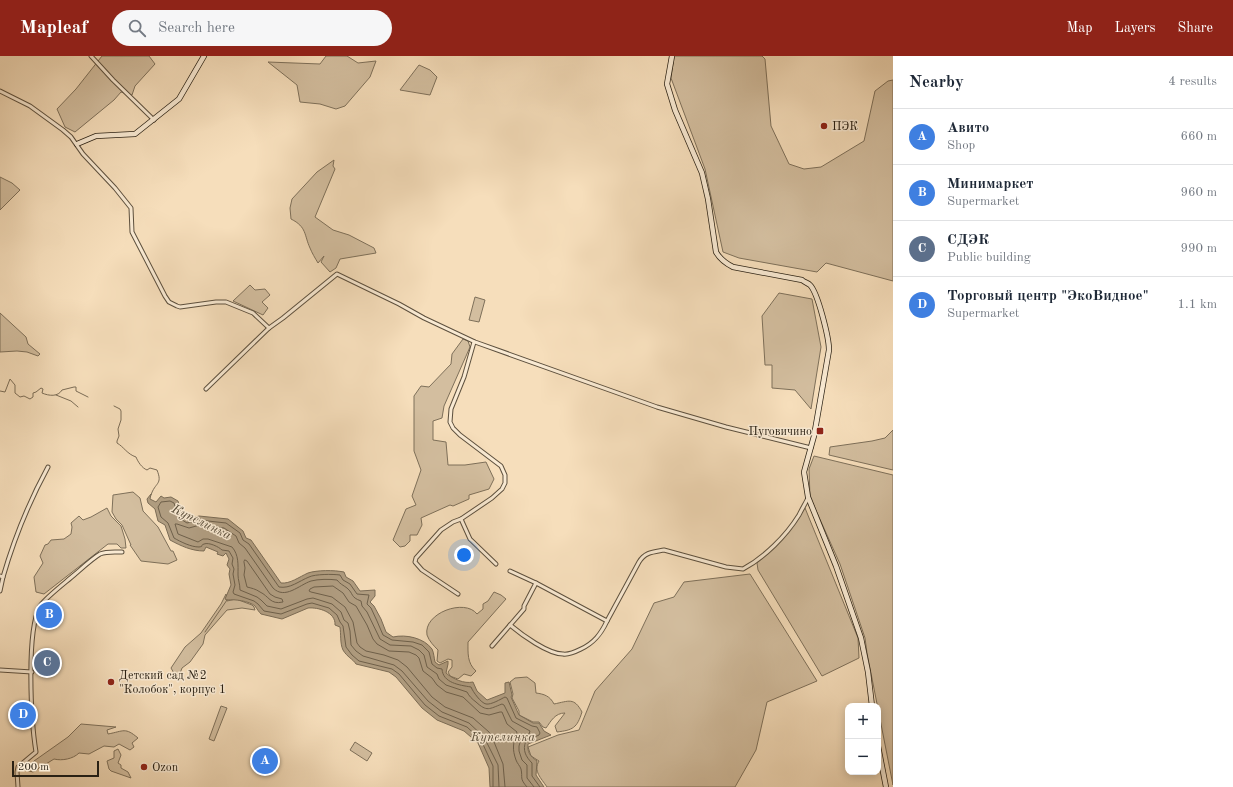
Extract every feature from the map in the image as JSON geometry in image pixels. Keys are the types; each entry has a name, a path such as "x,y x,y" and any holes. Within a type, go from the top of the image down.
{"street":[{"path":"91,56 154,120"},
{"path":"95,60 98,56"},
{"path":"77,144 96,136 135,134 179,99 204,56"},
{"path":"672,56 667,84 674,110 702,173 708,198 716,252 719,258 733,267 802,280 809,284 815,292 828,340 829,350 815,434 804,472 808,498 836,566 861,638 867,667 872,703"},
{"path":"0,91 30,106 64,130 77,144 83,154 116,188 131,208 132,232 154,277 169,302 180,307 226,302 253,313 269,328"},
{"path":"206,389 269,328 290,314 337,274 474,342 657,407 811,448"},
{"path":"458,594 425,572 415,562 416,558 441,530 453,522 461,519 499,493 504,486 506,479 501,466 460,435 453,428 450,422 451,409 466,370 474,342"},
{"path":"0,592 1,576 28,506 48,467"},
{"path":"510,626 535,644 556,653 565,654 577,651 595,640 599,635 639,562 645,554 664,550 726,567 743,569 771,549 792,524 808,498"},
{"path":"461,519 470,539 496,564"},
{"path":"18,787 18,767 36,752 32,716 31,661 35,618 41,605 78,571 100,554 108,552 122,552"},
{"path":"510,571 608,621"},
{"path":"492,646 524,609 524,606 536,583"},
{"path":"0,670 32,672"},
{"path":"881,761 886,787"}],"shaded area":[{"path":"102,56 149,56 155,64 135,86 132,95 121,92 114,100 75,132 65,127 57,109 76,89"},
{"path":"326,56 347,56 358,63 376,61 370,77 345,106 336,109 320,104 300,102 297,85 268,62 320,64"},
{"path":"674,56 762,56 765,59 771,126 789,164 804,169 821,167 864,141 875,91 888,81 893,80 893,281 826,263 817,272 739,258 723,252 705,169 671,78"},
{"path":"419,65 430,70 437,77 430,95 400,90"},
{"path":"334,160 333,166 335,169 315,217 333,230 349,235 374,248 376,253 340,259 336,268 330,272 321,262 324,256 318,263 302,228 291,219 290,208 292,199 317,172"},
{"path":"0,177 12,183 20,190 0,210"},
{"path":"250,285 255,290 265,289 270,295 262,302 268,308 263,315 233,301"},
{"path":"779,293 812,299 821,347 811,409 795,390 772,388 772,365 765,365 762,316"},
{"path":"475,297 485,300 479,322 469,320"},
{"path":"0,313 26,337 28,344 40,354 38,356 27,352 0,352"},
{"path":"463,339 468,341 470,347 444,406 442,418 433,421 433,440 446,442 448,465 465,465 486,462 494,479 489,489 469,495 469,499 453,506 450,505 421,518 422,525 417,535 410,535 410,541 405,546 400,547 393,540 406,509 416,505 412,496 421,470 414,451 414,396 421,386 429,387 451,364 452,354"},
{"path":"893,430 893,470 829,455 830,447 885,438"},
{"path":"814,456 893,475 893,785 881,724 881,703 877,703 865,638 840,564 810,497 809,469"},
{"path":"133,492 140,498 143,511 158,527 177,560 168,564 141,561 130,545 122,525 112,512 113,495"},
{"path":"107,508 111,516 121,526 126,548 121,548 117,544 108,544 44,594 36,592 34,577 43,563 40,556 45,545 51,540 64,539 71,534 71,523 79,516 83,520"},
{"path":"805,508 858,638 859,658 822,676 758,570 757,563 767,554"},
{"path":"750,574 817,681 767,702 756,750 735,787 547,787 537,771 539,761 531,756 528,747 558,735 579,730 595,691 632,649 654,603 674,597 684,582"},
{"path":"494,592 506,599 468,642 468,654 471,665 476,671 471,676 464,674 458,679 450,676 448,672 452,667 452,660 448,659 440,663 437,661 438,650 427,635 431,620 446,610 455,608 464,607 471,609 477,614 483,609 483,604 488,601"},
{"path":"226,594 227,601 236,599 252,605 255,610 242,608 227,610 205,635 203,644 190,662 182,668 179,676 175,675 171,668 185,647 201,633"},
{"path":"527,677 535,683 536,693 542,694 551,699 554,704 571,701 579,707 582,712 574,727 557,732 555,726 565,713 556,716 546,728 539,722 533,722 519,715 519,711 512,698 513,694 510,682 515,678"},
{"path":"221,706 227,708 214,741 209,739"},
{"path":"81,724 116,727 107,730 108,734 127,731 138,738 132,743 134,747 130,750 119,744 114,747 104,746 89,754 79,753 74,757 67,759 54,759 33,772 25,770 34,761 68,737"},
{"path":"355,742 372,753 367,761 350,750"},
{"path":"118,749 121,755 118,763 121,765 121,768 128,772 131,778 109,769 107,761 114,758 114,751"}],"water":[{"name":"Купелинка","path":"151,494 150,499 156,502 161,496 164,498 171,497 178,501 182,516 189,519 199,516 228,519 243,531 246,538 251,540 281,583 291,581 312,572 335,571 344,572 346,577 353,581 360,591 375,590 375,596 370,602 381,619 386,632 393,637 403,636 414,638 429,645 434,654 435,662 439,665 448,661 446,673 459,680 473,682 477,691 487,700 505,693 505,683 509,682 512,695 511,697 519,715 533,723 539,723 544,731 551,735 528,744 530,754 537,761 536,775 544,787 490,787 489,768 478,743 464,731 437,720 422,708 396,677 389,672 356,664 343,650 340,627 335,625 335,620 326,611 317,608 308,608 282,619 261,614 255,606 249,603 225,599 231,585 229,574 230,569 227,565 229,559 226,553 223,556 206,547 204,551 195,550 170,540 165,525 158,521 155,509 148,503 147,499"}],"waterway":[{"name":"Купелинка","path":"0,391 5,392 10,379 15,385 15,393 20,397 24,396 30,399 33,397 33,393 41,388 43,389 42,393 53,395 58,394 62,390 74,387 76,387 76,391 88,397"},
{"path":"56,395 71,401 78,407"},
{"name":"Купелинка","path":"114,406 121,411 117,443 136,457 140,465 145,469 147,470 150,468 157,470 159,481 151,495"},
{"path":"205,632 227,600"}],"place":[{"name":"ПЭК","path":"824,126"},
{"name":"Пуговичино","path":"820,431"},
{"name":"Минимаркет","path":"49,615"},
{"name":"СДЭК","path":"47,663"},
{"name":"Детский сад №2 \"Колобок\", корпус 1","path":"111,682"},
{"name":"Торговый центр \"ЭкоВидное\"","path":"23,715"},
{"name":"Авито","path":"265,761"},
{"name":"Ozon","path":"144,767"}]}
